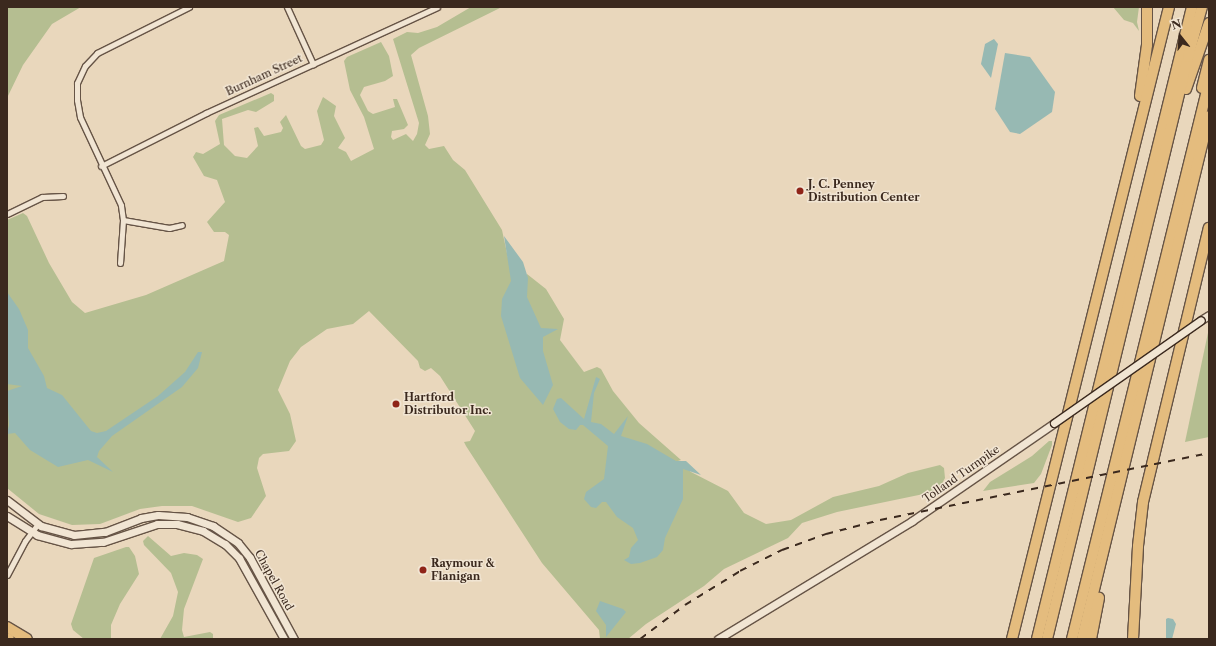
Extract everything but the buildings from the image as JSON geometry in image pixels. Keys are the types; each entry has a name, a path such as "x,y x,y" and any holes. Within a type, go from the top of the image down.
{"highway":[{"path":"1128,170 1145,59 1148,7"},
{"path":"1012,639 1169,7"},
{"path":"1037,639 1192,7"},
{"path":"1047,639 1163,160 1202,7"},
{"path":"1163,160 1209,23"},
{"path":"1194,133 1195,119 1209,60"},
{"path":"1072,639 1194,133 1209,82"},
{"path":"1082,639 1209,116"},
{"path":"1133,639 1137,571 1145,492 1209,228"},
{"path":"1091,639 1102,583 1102,557"},
{"path":"1137,571 1139,639"},
{"path":"7,627 27,639"}],"street":[{"path":"120,263 123,220 118,196 101,166 80,117 77,100 78,84 85,66 97,53 114,42 189,7"},
{"path":"287,7 313,64"},
{"name":"Burnham Street","path":"101,166 206,113 437,7"},
{"path":"7,214 42,197 63,196"},
{"path":"123,220 169,228 182,225"},
{"name":"Tolland Turnpike","path":"718,639 912,521 1209,315"},
{"name":"Chapel Road","path":"7,500 38,524 54,531 84,535 109,531 151,516 187,517 209,523 225,533 244,550 255,566 294,639"},
{"name":"Chapel Road","path":"7,516 31,532 57,542 87,544 109,540 147,526 184,525 203,531 220,540 236,554 247,570 284,639"},
{"path":"7,575 31,532 38,524"},
{"path":"247,570 255,566"},
{"path":"279,629 286,625"}],"green space":[{"path":"7,7 81,7 52,24 23,65 7,98"},
{"path":"471,7 502,7 419,48 411,55 428,116 430,134 425,145 429,149 444,146 453,160 465,170 502,230 510,267 527,294 527,274 546,289 564,319 560,340 584,372 597,367 601,369 613,391 639,423 681,460 678,461 691,472 728,491 744,513 766,524 791,520 833,497 879,486 908,473 940,465 944,468 945,478 938,491 837,512 802,523 788,538 724,569 704,586 646,624 628,639 600,639 599,630 542,563 466,446 464,442 470,441 475,431 440,376 431,368 425,371 420,368 418,361 369,311 353,324 327,329 301,347 290,361 278,390 290,414 296,441 289,451 263,454 259,458 257,468 266,496 251,518 238,522 192,506 162,506 140,509 100,524 72,525 39,514 7,488 7,220 23,213 27,216 49,263 72,302 85,313 146,295 224,261 229,235 225,232 214,232 207,222 225,202 217,180 204,176 193,157 196,152 203,154 220,144 215,121 219,115 271,93 274,95 274,101 256,112 248,110 222,119 224,145 235,156 247,158 258,146 254,128 258,127 264,136 281,132 283,128 280,122 286,115 301,146 305,149 321,145 324,140 317,111 323,97 336,106 334,116 345,138 338,148 346,152 351,161 374,149 364,117 350,90 344,61 347,57 381,42 389,56 393,76 385,81 364,87 360,95 368,111 373,114 395,107 393,99 397,99 408,125 404,129 392,131 391,137 393,140 406,134 413,141 417,134 419,123 393,39 407,32 418,33 437,27"},
{"path":"1113,7 1139,7 1137,22 1139,31 1133,23 1124,20"},
{"path":"1209,328 1209,437 1185,442"},
{"path":"1049,441 1052,441 1052,445 1041,474 1034,483 983,491 990,482 1032,456"},
{"path":"148,536 171,556 184,553 197,555 203,559 184,609 182,630 184,637 210,632 213,634 213,639 160,639 173,616 178,592 171,573 144,545 143,541"},
{"path":"129,547 135,556 139,574 120,604 111,625 111,639 84,639 73,630 71,624 94,558"}],"water":[{"path":"994,39 998,44 991,78 981,64 985,44"},
{"path":"1005,53 1030,57 1055,92 1052,112 1020,134 1010,132 995,109"},
{"path":"504,236 523,262 528,278 527,297 541,328 558,329 543,337 543,351 553,385 543,405 520,378 501,316 502,299 511,281"},
{"path":"7,292 19,309 28,330 28,348 44,376 47,388 62,395 91,431 97,433 106,431 158,396 185,372 198,352 202,352 198,368 182,387 112,436 99,451 97,457 113,472 88,460 58,467 30,450 15,433 7,434 9,425 7,391 22,386 7,384"},
{"path":"596,377 600,379 594,393 591,422 601,424 614,434 628,416 621,436 647,444 676,461 686,461 701,475 683,469 683,499 665,538 663,550 657,557 640,563 631,564 624,560 629,557 631,548 638,540 633,528 617,517 606,502 602,502 596,508 591,507 584,499 586,492 604,479 608,446 583,425 580,425 576,430 569,429 560,422 553,409 557,399 561,398 584,419"},
{"path":"600,601 623,609 626,612 606,637 606,625 596,611"},
{"path":"1166,619 1173,619 1176,624 1172,639 1166,639"}],"railway":[{"path":"640,639 685,605 740,571 782,550 826,534 880,520 1209,453"}],"place":[{"name":"J. C. Penney Distribution Center","path":"800,191"},
{"name":"Hartford Distributor Inc.","path":"396,404"},
{"name":"Raymour & Flanigan","path":"423,570"}]}
